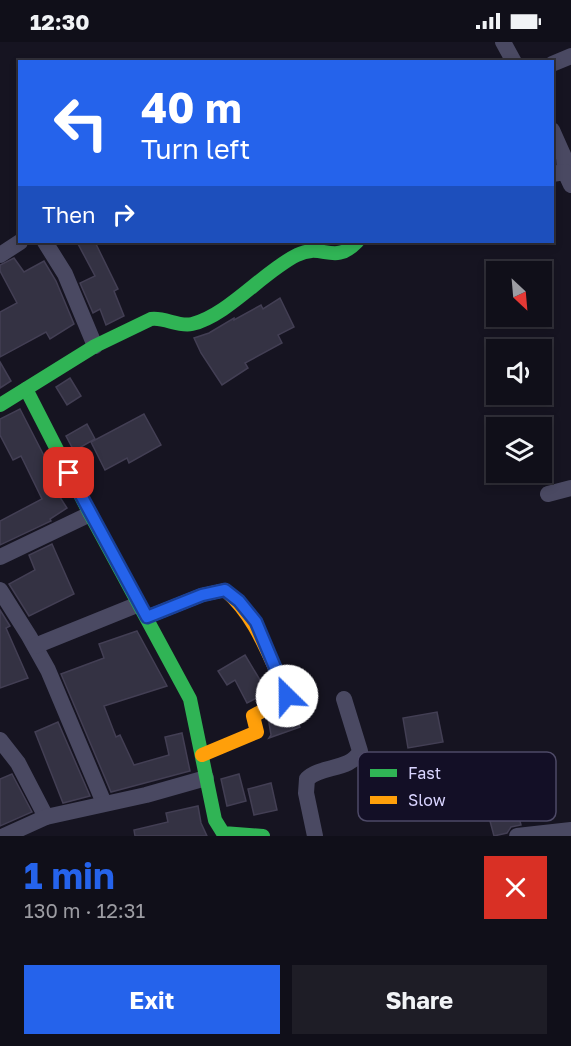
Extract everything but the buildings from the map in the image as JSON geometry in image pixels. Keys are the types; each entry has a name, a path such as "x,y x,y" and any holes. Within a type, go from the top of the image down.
{"street":[{"path":"503,42 513,60"},
{"path":"554,63 571,56"},
{"path":"554,134 564,157 563,177"},
{"path":"0,255 18,243"},
{"path":"46,243 65,274 95,346"},
{"path":"0,405 95,346 157,317 180,326 202,321 299,253 311,250 331,255 346,252 356,243"},
{"path":"26,389 90,514 190,699 215,820 224,834 263,836"},
{"path":"548,494 571,488"},
{"path":"0,557 90,514"},
{"path":"0,590 48,670 104,803"},
{"path":"35,646 143,610 225,590 239,601 256,622 286,693 284,699 253,716 258,732 202,755"},
{"path":"344,699 360,752"},
{"path":"0,740 18,763 46,817"},
{"path":"315,836 306,793 308,779 315,773 347,763 358,755"},
{"path":"4,836 46,817 146,795 206,778"},
{"path":"517,836 571,830"}],"traffic: fast":[{"path":"0,405 95,346 151,319 192,324 219,312 284,262 297,255 314,251 341,252 356,243"},
{"path":"26,389 90,514 190,699 215,820 223,833 263,836"}],"traffic: slow":[{"path":"147,617 202,595 225,590 254,625 286,692 287,696 284,699 253,716 257,732 202,755"}],"route":[{"path":"69,473 147,617 202,595 225,590 239,601 256,622 287,696"}]}
